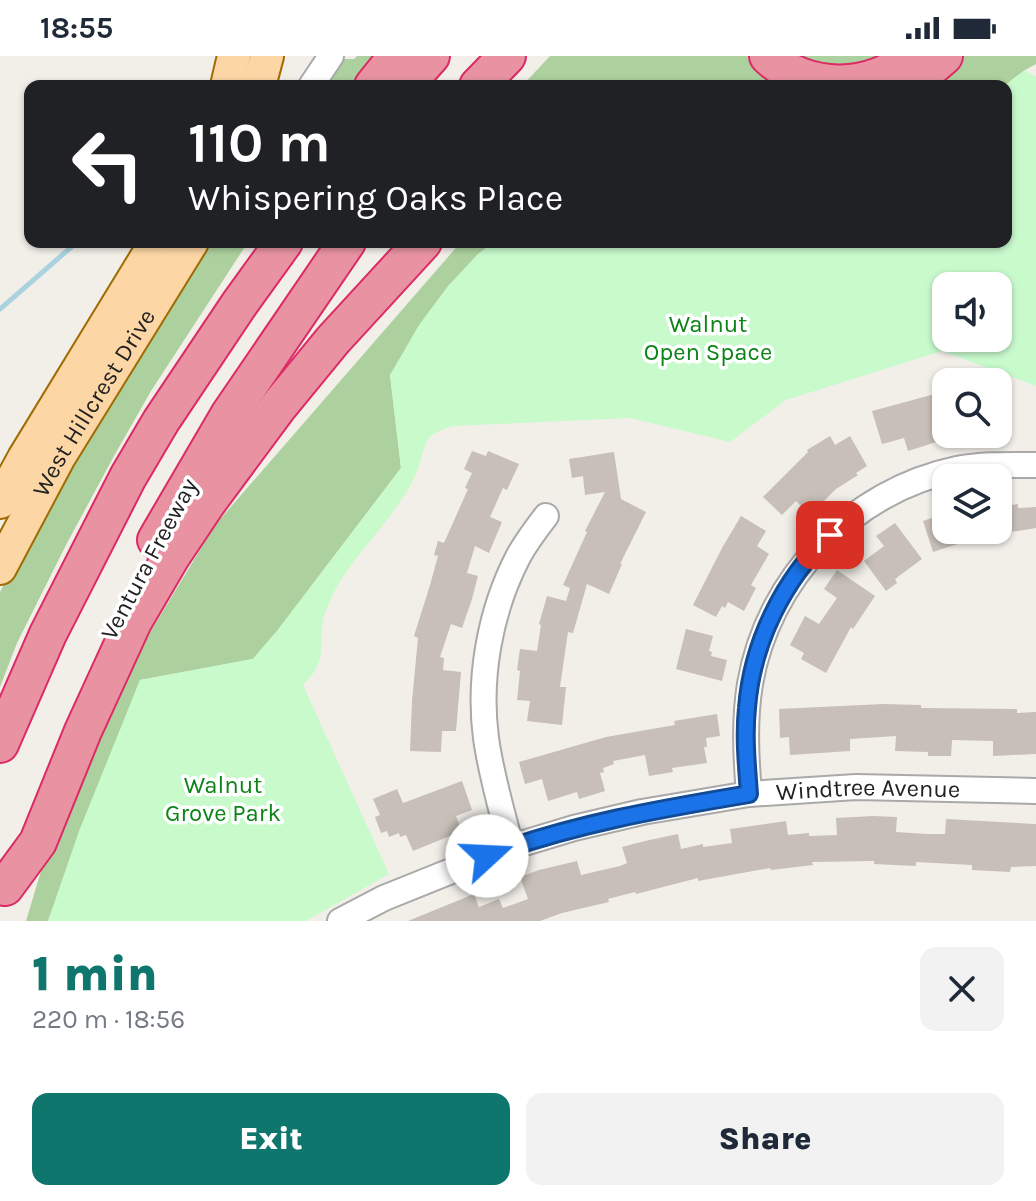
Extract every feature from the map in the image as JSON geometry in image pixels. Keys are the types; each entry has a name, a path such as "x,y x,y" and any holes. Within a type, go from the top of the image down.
{"highway":[{"path":"378,80 397,56"},
{"path":"409,80 431,56"},
{"path":"484,80 507,56"},
{"path":"768,56 777,65 817,80"},
{"path":"865,80 880,75 910,56"},
{"path":"916,80 944,56"},
{"path":"0,744 87,554 223,305 258,248"},
{"path":"161,421 280,248"},
{"name":"Ventura Freeway","path":"2,895 50,763 120,608 166,521 229,415 343,248"},
{"path":"2,895 38,842 83,731 133,622 178,546 278,407 333,340 417,248"}],"main road":[{"path":"229,80 235,56"},
{"path":"235,56 235,80"},
{"path":"261,80 267,56"},
{"name":"West Hillcrest Drive","path":"0,502 152,248"},
{"name":"West Hillcrest Drive","path":"0,568 59,457 188,248"}],"street":[{"path":"315,80 331,56"},
{"path":"749,794 746,752 750,681 777,604 816,549 854,515 913,482 969,467 1036,465"},
{"path":"511,847 486,739 485,674 491,635 509,578 528,541 546,516"},
{"name":"Windtree Avenue","path":"340,921 397,893 511,847 629,815 749,794 856,787 1036,791"}],"green space":[{"path":"357,56 386,56 367,80 327,80 340,59 354,59"},
{"path":"550,56 760,56 802,80 528,80"},
{"path":"786,56 895,56 842,73"},
{"path":"961,56 1036,56 1036,64 1012,80 929,80"},
{"name":"Walnut Open Space","path":"1025,70 1036,77 1036,386 1012,377 1012,368 988,368 945,352 1012,352 1012,272 932,272 932,352 939,352 786,400 730,442 630,418 453,426 434,434 425,445 415,476 396,508 339,583 324,616 319,663 303,685 389,874 306,921 48,921 79,831 140,680 253,659 401,468 390,375 419,325 448,286 486,248 1012,248 1012,80"},
{"path":"203,248 244,248 151,391 114,456 17,643 0,687 0,592 37,519"},
{"path":"456,248 486,248 477,255 390,375 401,468 253,659 140,680 48,921 26,921 44,861 119,684 215,525"}],"building":[{"path":"932,395 932,443 908,451 904,438 882,444 872,411"},
{"path":"830,436 835,445 850,436 867,466 836,489 810,515 796,501 782,515 763,497 807,450"},
{"path":"472,451 486,456 488,451 519,464 507,490 503,488 490,517 502,522 489,553 475,546 467,573 478,576 472,599 462,628 451,624 440,657 444,658 443,670 461,672 456,731 442,731 441,752 410,751 418,638 414,636 438,556 434,555 438,541 444,543 468,489 465,488 472,473 464,469"},
{"path":"614,452 621,499 646,512 609,594 587,584 573,633 568,632 560,687 566,687 562,725 527,721 530,701 517,700 520,649 537,651 539,624 547,596 566,601 570,588 563,585 605,492 585,495 583,476 572,478 569,459"},
{"path":"1018,504 1018,508 1036,507 1036,528 1012,532 1012,505"},
{"path":"741,516 766,531 757,546 769,554 751,585 756,588 744,611 728,602 716,617 693,605"},
{"path":"932,518 932,544 958,544 933,552 923,521"},
{"path":"895,523 922,559 895,579 897,583 886,591 864,561 884,546 876,536"},
{"path":"837,570 875,596 853,629 851,627 826,673 801,659 804,653 790,645 805,616 819,624 837,598 824,589"},
{"path":"686,629 713,636 709,651 712,652 711,656 727,660 722,681 676,669"},
{"path":"883,704 1036,712 1036,754 993,756 993,741 952,740 951,756 928,756 928,752 895,751 896,736 850,739 850,751 790,755 789,737 780,738 779,709"},
{"path":"717,714 720,736 706,738 707,763 672,768 673,772 649,776 645,755 613,761 614,764 603,768 604,772 600,773 605,791 579,799 577,792 548,801 542,779 525,784 519,762 606,737"},
{"path":"462,781 472,810 456,816 462,831 413,851 406,835 400,837 399,833 389,837 387,831 381,833 375,817 380,815 373,799 397,789 403,803"},
{"path":"897,817 896,832 927,834 945,834 946,819 1036,824 1036,866 1011,867 1010,872 972,870 972,865 916,862 916,866 874,864 874,861 812,862 813,865 770,868 698,881 698,878 608,899 609,902 540,921 408,921 474,894 479,907 499,899 503,908 528,899 520,877 577,861 581,875 620,866 627,863 622,847 645,841 678,834 681,849 732,843 730,829 786,821 788,835 837,835 836,818"}],"waterway":[{"path":"0,309 70,248"}],"route":[{"path":"487,856 574,828 642,812 749,794 747,709 756,660 777,604 792,579 830,535"}],"park label":[{"name":"Walnut Grove Park","path":"223,799"}]}
